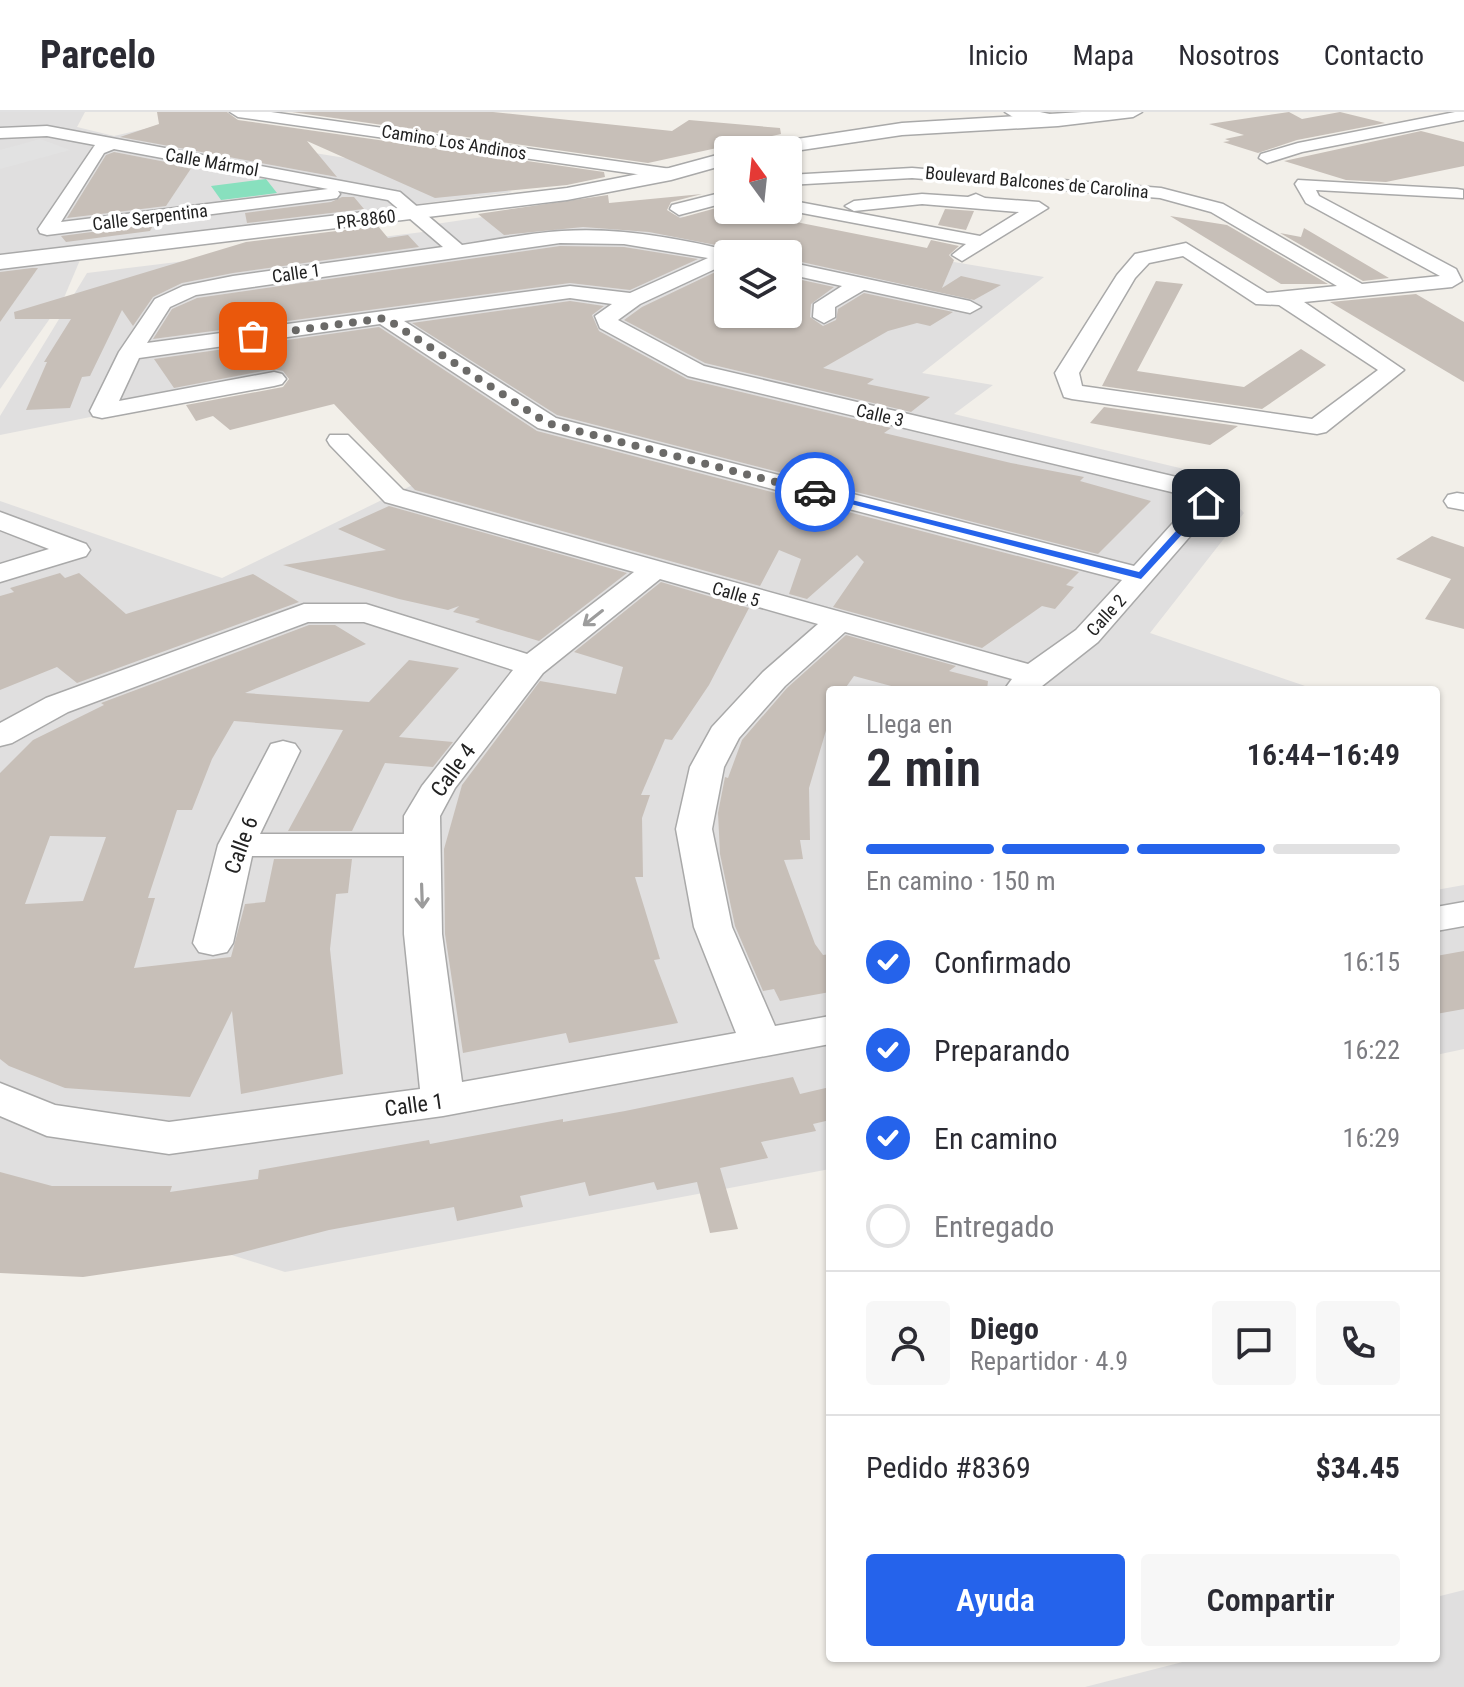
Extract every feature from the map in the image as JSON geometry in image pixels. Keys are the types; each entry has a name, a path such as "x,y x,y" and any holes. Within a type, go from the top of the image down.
{"street":[{"path":"46,142 61,112"},
{"name":"Camino Los Andinos","path":"238,112 671,174"},
{"path":"1013,112 1065,116 1133,112"},
{"path":"1267,158 1288,150 1464,115"},
{"path":"802,144 902,129 1065,116"},
{"name":"Calle Mármol","path":"0,133 46,142 113,143 394,196 458,251"},
{"name":"Calle Serpentina","path":"113,143 98,150 47,229 201,196 361,188"},
{"path":"201,196 209,162"},
{"name":"PR-8860","path":"0,262 567,194 671,174 714,162"},
{"path":"696,167 714,172"},
{"name":"Boulevard Balcones de Carolina","path":"802,179 882,173 1136,188 1194,200 1248,223 1358,290"},
{"path":"975,203 981,177"},
{"path":"1457,194 1296,181 1312,199 1449,273 1458,285"},
{"path":"811,210 922,199 1039,208 956,259"},
{"path":"679,209 714,200"},
{"path":"802,208 983,242"},
{"name":"Calle 1","path":"274,379 102,411 130,352 162,303 190,290 560,237 606,235 649,239 714,253"},
{"path":"1283,298 1393,370 1317,427 1072,392 1067,373 1127,275 1142,258 1186,249 1263,300 1358,290 1458,285"},
{"path":"130,352 570,292 633,300 714,262"},
{"path":"802,271 970,307"},
{"path":"824,317 825,304 860,284"},
{"name":"Calle 3","path":"633,300 606,316 608,323 696,371 1193,489 1197,494"},
{"path":"385,318 547,423 1141,576"},
{"name":"Calle 5","path":"339,440 394,496 837,623 1027,683"},
{"name":"Calle 2","path":"1027,683 1087,636 1141,576 1206,503 1197,494"},
{"path":"0,520 76,550 0,573"},
{"name":"Calle 4","path":"443,1101 423,934 422,816 439,786 532,666 654,570"},
{"path":"0,736 57,705 304,613 366,613 532,666"},
{"path":"761,1043 713,927 694,829 707,767 724,734 774,679 837,623"},
{"name":"Calle 6","path":"213,943 236,845 283,751"},
{"path":"236,845 421,845"},
{"path":"1440,918 1464,914"},
{"name":"Calle 1","path":"0,1098 47,1120 169,1138 443,1101 826,1031"}],"shaded area":[{"path":"0,112 85,112 77,127 114,136 153,127 457,176 512,192 121,242 0,254"},
{"path":"40,139 70,150 0,169 0,150"},
{"path":"590,201 1044,277 922,373 993,385 954,414 1209,475 1244,513 1150,633 1305,686 826,686 826,1170 285,1272 0,1181 0,501 222,578 472,456 346,366 0,435 0,416 87,273 423,232 422,226"},
{"path":"80,260 63,300 0,389 0,269"},
{"path":"1464,885 1464,1049 1440,1054 1440,889"},
{"path":"1464,1590 1464,1687 1085,1687 1182,1662 1440,1662 1440,1596"}],"green space":[{"path":"266,179 277,193 221,200 211,186"}],"building":[{"path":"157,112 227,112 238,120 604,172 605,177 567,185 435,198 307,141 337,177 120,137 159,124"},
{"path":"292,112 493,112 672,131 689,120 780,128 781,134 772,136 714,136 714,149 648,163"},
{"path":"1289,112 1302,119 1340,112 1385,123 1297,140 1258,153 1223,142 1244,135 1209,124"},
{"path":"1421,131 1464,142 1464,166 1386,182 1346,180 1284,161"},
{"path":"114,152 192,167 166,206 67,218 106,155"},
{"path":"702,194 671,202 667,210 680,218 714,209 714,224 802,223 927,248 931,240 959,246 949,255 954,260 942,288 961,276 1001,285 974,300 802,262 802,240 714,240 714,245 649,232 583,227 504,235 478,214 608,195 609,203"},
{"path":"342,197 354,197 364,209 247,223 245,213 331,202"},
{"path":"945,209 974,211 966,230 938,225"},
{"path":"1170,216 1227,225 1328,284 1281,284"},
{"path":"154,224 150,231 66,242 61,236"},
{"path":"378,226 388,238 408,235 419,247 182,283 153,297 133,326 122,310 90,376 82,377 70,408 26,410 47,362 44,362 71,319 15,319 14,312 246,242"},
{"path":"1304,228 1389,278 1363,281 1280,233 1301,237"},
{"path":"560,246 624,247 698,259 630,290 570,283 153,339 172,309 197,298"},
{"path":"38,268 0,322 0,272"},
{"path":"714,273 714,328 802,328 802,280 834,287 811,304 810,317 823,326 836,320 838,309 864,293 953,312 930,326 917,323 888,331 823,368 874,379 867,384 930,397 911,412 705,363 624,320 642,307"},
{"path":"1156,281 1183,284 1137,371 1244,387 1301,349 1326,365 1262,409 1102,386"},
{"path":"1416,294 1464,322 1464,382 1330,302"},
{"path":"570,301 604,306 592,315 599,331 687,379 891,428 884,433 1084,477 1080,481 1151,501 1098,554 557,415 412,323"},
{"path":"379,327 537,431 1079,572 1066,585 1074,587 1055,609 1042,606 982,648 833,607 864,562 857,555 807,599 789,594 801,559 779,550 760,586 415,490 334,404 230,430 213,416 196,421 186,405 283,387 289,379 283,371 273,369 174,388 154,359"},
{"path":"1104,407 1238,426 1210,445 1090,423"},
{"path":"389,506 627,573 539,641 475,622 480,619 453,612 459,606 448,610 399,599 283,565 386,550 338,529"},
{"path":"1432,536 1464,547 1464,629 1425,619 1451,579 1396,559"},
{"path":"60,573 65,578 79,573 126,614 253,574 299,602 77,683 57,667 0,690 0,596 14,592 10,588"},
{"path":"661,582 749,608 709,685 672,740 665,739 641,795 650,795 642,818 643,877 635,877 660,959 654,960 678,1023 569,1043 566,1033 463,1053 445,934 444,849 462,785 540,681 616,694 623,667 574,652"},
{"path":"309,625 335,625 366,644 245,693 369,702 409,660 459,668 399,737 453,742 433,767 385,763 352,831 288,831 343,730 234,721 212,759 192,810 177,810 148,898 155,898 134,968 231,957 245,904 265,902 274,859 352,859 348,893 336,894 330,949 343,1074 241,1094 232,1011 190,1097 65,1088 9,1066 0,1059 0,773 33,740 104,705 101,703","holes":["50,836 106,837 83,901 25,904"]},
{"path":"846,635 956,666 949,671 988,681 987,686 891,686 854,676 847,686 826,686 826,731 809,788 810,840 800,840 803,859 784,860 815,944 826,955 826,993 780,1001 774,989 763,991 735,926 720,854 718,813 725,777 728,778 742,740 787,688"},
{"path":"1464,951 1464,1009 1440,1013 1440,955"},
{"path":"793,1077 800,1094 826,1088 826,1121 813,1124 816,1131 761,1142 768,1158 720,1168 738,1229 710,1233 697,1182 657,1190 654,1182 589,1196 585,1182 520,1196 523,1207 457,1221 454,1207 329,1230 232,1255 83,1277 0,1273 0,1172 52,1186 172,1186 170,1192 258,1179 259,1170 429,1140 430,1144 563,1119 563,1122"}],"way so far":[{"path":"253,336 385,318 547,423 815,492"}],"route":[{"path":"815,492 1141,576 1206,503"}]}
